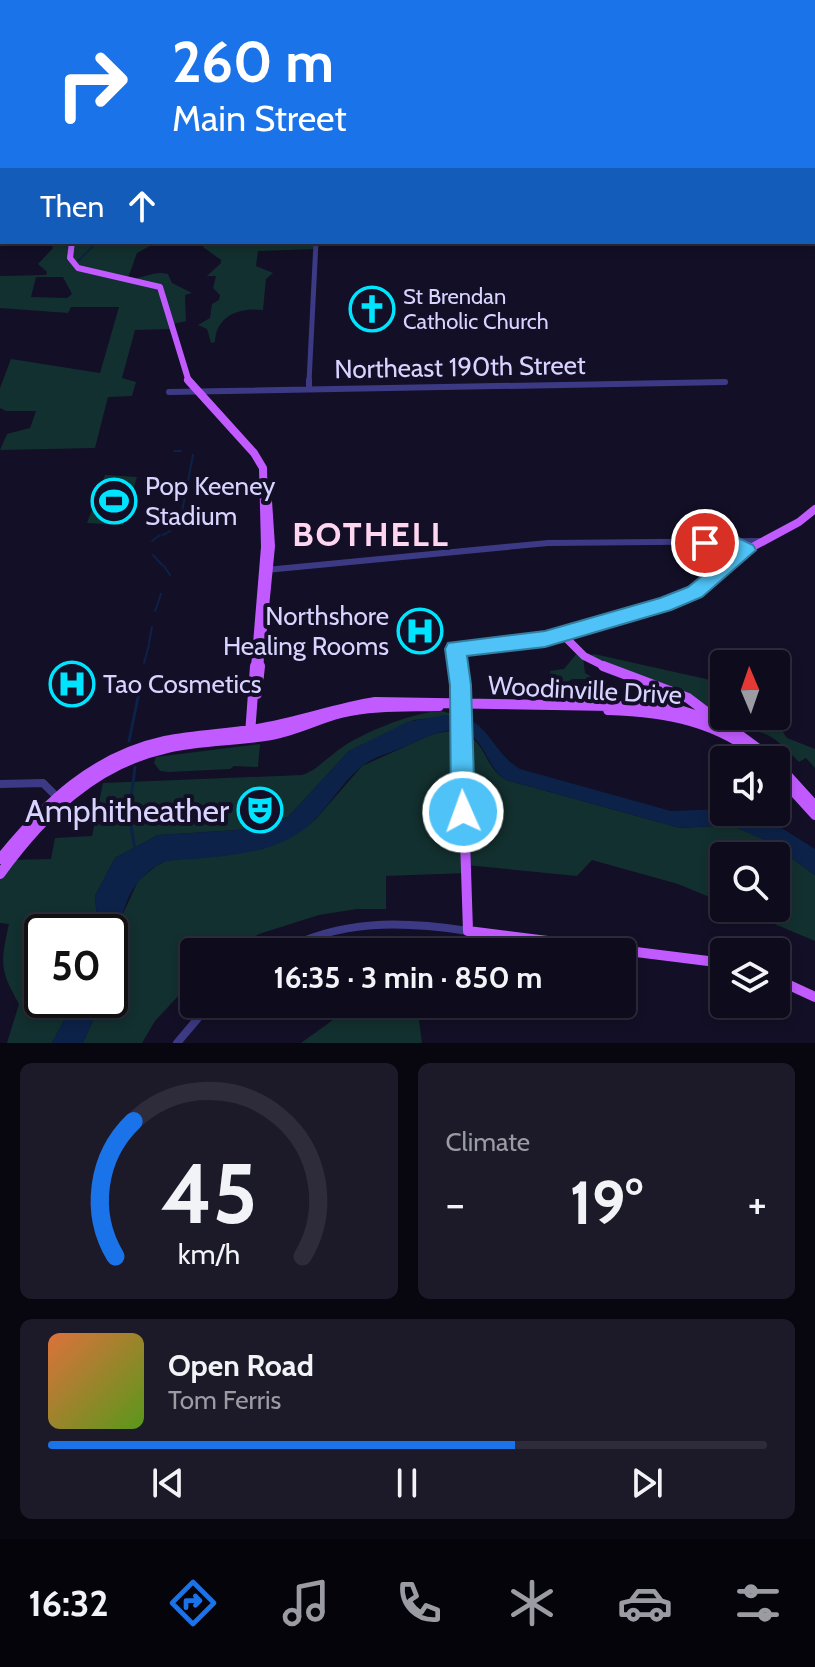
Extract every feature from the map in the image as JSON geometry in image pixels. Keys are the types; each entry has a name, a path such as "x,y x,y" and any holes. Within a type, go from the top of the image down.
{"main road":[{"path":"0,859 29,822 59,799 98,776 144,754 251,732 271,528 263,468 257,457 196,392 186,375 160,287 78,268 70,258 72,244"},
{"path":"710,961 468,931 461,696 455,649 564,638 685,597 747,550 793,528 815,509"},
{"path":"564,638 589,658 676,693 695,702 710,714"},
{"path":"676,693 683,700 680,712"},
{"name":"Woodinville Drive","path":"59,799 90,771 124,753 166,741 251,732 379,704"},
{"name":"Woodinville Drive","path":"251,732 345,706 379,704 680,712 710,719"},
{"name":"Woodinville Drive","path":"680,712 730,734 746,746"},
{"name":"Woodinville Drive","path":"735,730 757,746"},
{"name":"Woodinville Drive","path":"790,778 815,806"},
{"path":"790,787 815,815"},
{"path":"0,874 59,799"},
{"path":"790,985 815,997"}],"street":[{"path":"309,389 316,244"},
{"name":"Northeast 190th Street","path":"169,392 725,382"},
{"path":"266,570 548,543 764,541"},
{"path":"732,542 747,550"},
{"path":"0,784 43,783 59,799"},
{"path":"309,938 323,931 395,923 468,931"},
{"path":"177,1043 198,1018"}],"green space":[{"path":"51,244 153,244 137,253 128,278 168,274 172,283 192,293 185,295 186,321 173,324 174,329 135,330 122,378 136,382 132,396 108,397 95,448 0,450 7,434 30,428 36,411 6,411 0,408 0,388 11,359 100,373 119,307 71,307 68,313 0,308 0,276 46,275 47,272 38,264 53,248","holes":["36,277 63,277 72,294 67,298 31,297"]},
{"path":"204,244 316,244 316,249 258,251 256,266 273,273 266,279 263,310 246,310 230,315 216,333 215,342 211,343 207,329 198,325 210,318 212,304 219,300 220,295 213,288 216,276 207,276 221,260 203,247"},
{"path":"105,475 137,477 123,525 87,523"},
{"path":"578,652 583,655 585,673 595,679 572,679 563,685 552,682 550,671 564,669"},
{"path":"594,654 710,680 710,709 687,694 590,656"},
{"path":"429,712 457,715 414,720 349,751 288,817 238,830 158,835 115,858 95,896 96,914 24,914 24,1018 65,1018 52,1043 7,1043 19,1004 5,974 4,949 9,924 0,923 0,874 9,860 51,859 55,838 92,836 103,783 302,775 342,747 369,733"},
{"path":"455,730 474,739 498,774 506,780 680,828 733,826 769,842 710,842 710,897 678,884 592,860 577,876 466,865 466,873 386,876 386,909 357,909 319,915 252,938 180,938 180,994 155,1021 142,1043 83,1043 94,1018 128,1018 128,914 123,914 138,881 166,861 263,849 315,820 362,766 433,734"},
{"path":"743,730 782,730 787,738 815,749 815,768 806,758 799,762 790,753 790,746 783,746 767,735"},
{"path":"260,744 258,767 169,772 160,771 154,763 156,757"},
{"path":"790,857 815,875 815,941 770,922 790,922"},
{"path":"336,1018 419,1018 422,1043 301,1043"}],"water":[{"path":"446,715 461,717 481,728 501,753 520,769 671,811 710,810 710,826 714,826 680,828 506,780 493,767 474,737 457,730 445,731 367,763 352,775 313,821 283,842 246,853 161,863 132,890 123,914 96,914 95,896 115,858 158,835 238,830 288,817 349,751 407,722"},
{"path":"733,826 778,826 815,849 815,875 790,857 790,842 769,842"},
{"path":"65,1018 94,1018 83,1043 52,1043"}],"waterway":[{"path":"77,262 95,244"},
{"path":"174,451 181,451"},
{"path":"180,522 193,455"},
{"path":"163,535 170,531"},
{"path":"152,541 160,535"},
{"path":"153,555 162,565"},
{"path":"164,566 170,575"},
{"path":"155,611 161,594"},
{"path":"149,643 152,627"},
{"path":"144,663 149,645"},
{"path":"129,741 141,683"},
{"path":"135,767 129,816 135,849"}],"place":[{"name":"St Brendan Catholic Church","path":"372,309"},
{"name":"Pop Keeney Stadium","path":"114,501"},
{"name":"Northshore Healing Rooms","path":"420,631"},
{"name":"Tao Cosmetics","path":"72,684"},
{"name":"Amphitheather","path":"260,810"}],"district":[{"name":"BOTHELL","path":"371,534"}],"route":[{"path":"463,812 461,685 455,649 545,639 664,605 695,592 747,550 732,542 705,543"}]}
